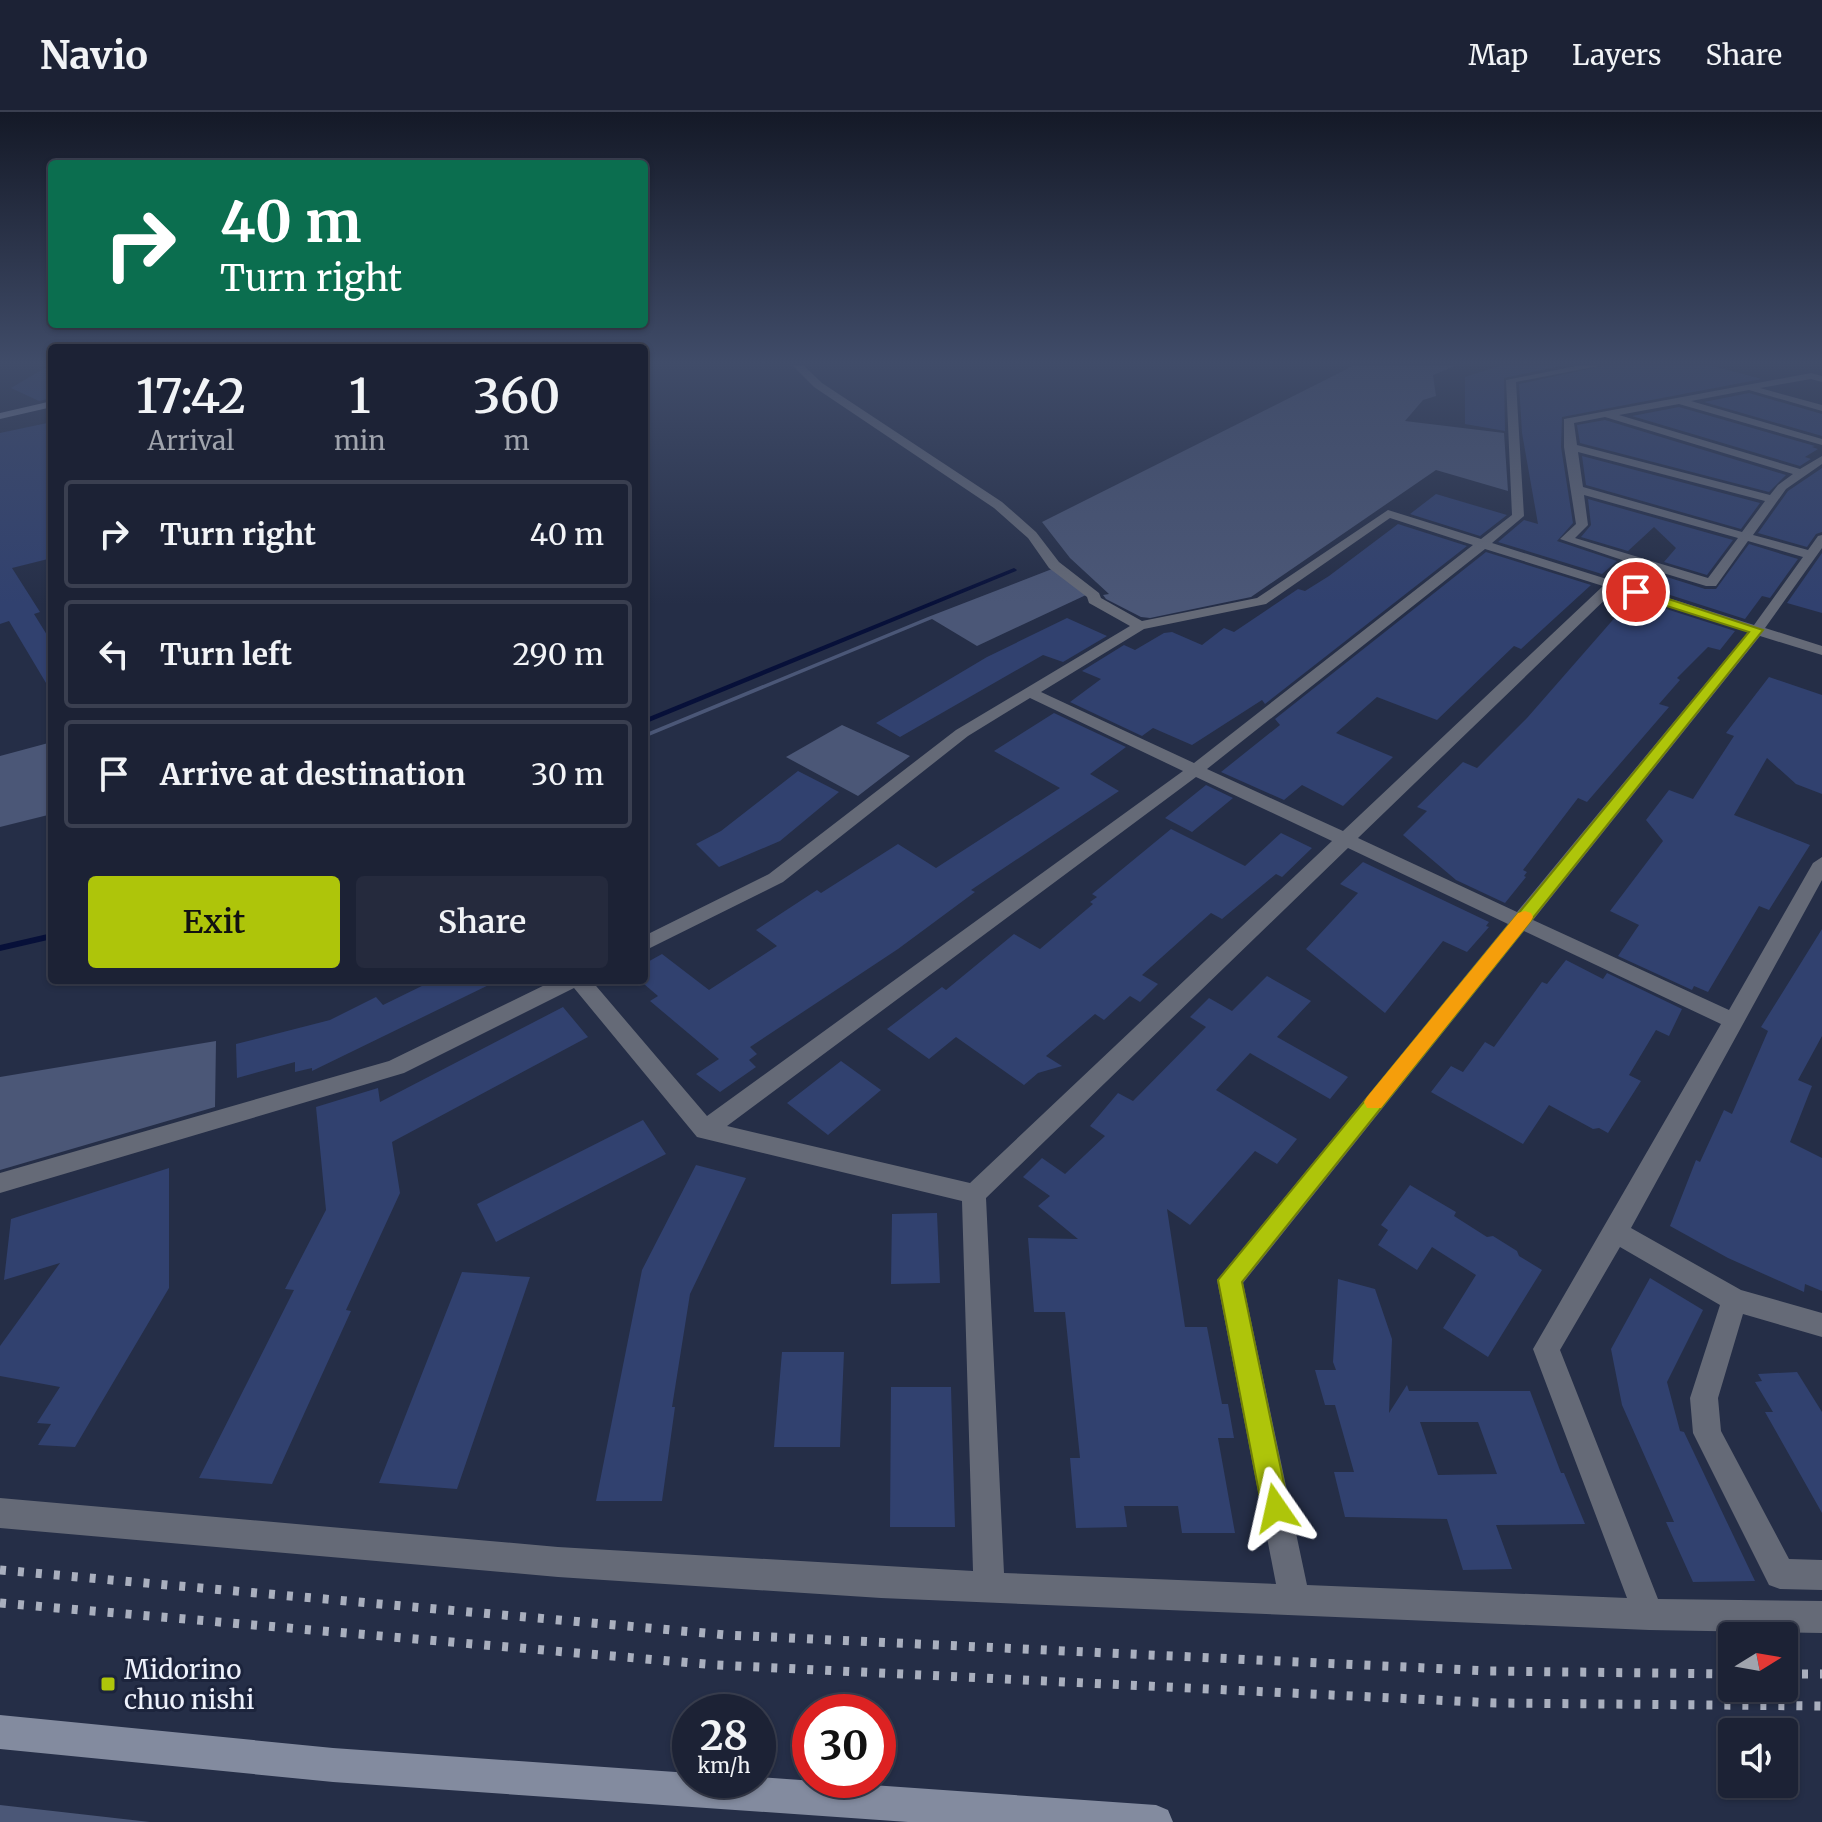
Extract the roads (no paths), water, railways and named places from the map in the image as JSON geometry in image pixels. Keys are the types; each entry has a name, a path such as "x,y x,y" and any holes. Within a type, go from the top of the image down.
{"street":[{"path":"908,445 998,505 1032,535 1054,565 1094,596 1094,600 1140,626"},
{"path":"705,1130 1195,770 1518,516 1514,445"},
{"path":"1708,445 1801,473"},
{"path":"1771,499 1570,447 1582,525 1566,539 1711,583 1771,499 1822,459"},
{"path":"1577,489 1811,555"},
{"path":"648,942 776,878 962,733 1140,626 1261,601 1388,514 1822,651"},
{"path":"1294,1598 1230,1280 1757,630 1822,539"},
{"path":"989,1588 974,1194 1637,561"},
{"path":"1029,692 1733,1021"},
{"path":"1649,1614 1546,1349 1616,1232 1822,863"},
{"path":"0,1183 396,1067 568,984"},
{"path":"579,984 705,1130 974,1194"},
{"path":"1616,1232 1735,1300 1822,1325"},
{"path":"1735,1300 1704,1398 1707,1433 1780,1574 1822,1575"},
{"path":"0,1513 558,1562 989,1588 1649,1614 1822,1617"},
{"path":"0,1732 333,1765 1156,1822"}],"waterway":[{"path":"648,720 1014,570"},
{"path":"0,948 48,937"}],"railway":[{"path":"0,1570 727,1635 1490,1671 1718,1674"},
{"path":"0,1603 716,1665 1496,1703 1822,1706"},
{"path":"1798,1674 1822,1674"}],"place":[{"name":"Midorino chuo nishi","path":"108,1684"}]}
